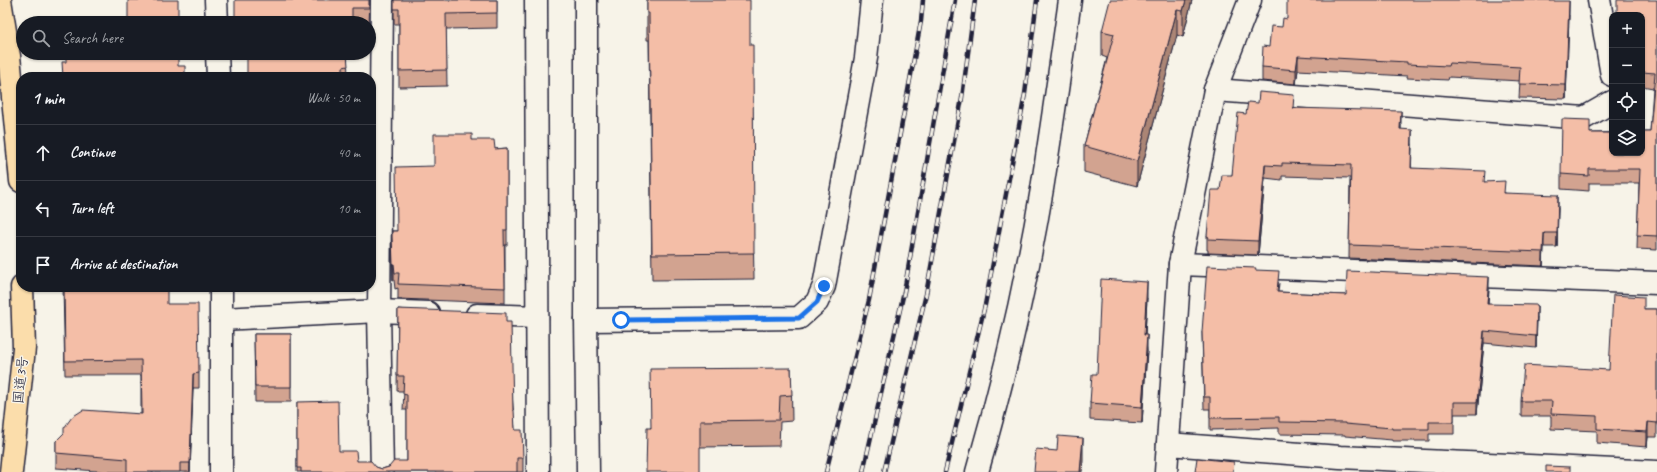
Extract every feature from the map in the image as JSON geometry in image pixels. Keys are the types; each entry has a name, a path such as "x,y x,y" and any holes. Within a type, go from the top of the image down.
{"highway":[{"path":"0,0 9,56 16,129"},
{"name":"国道3号","path":"10,472 24,348 22,292"}],"street":[{"path":"216,0 217,16"},
{"path":"382,0 379,311 382,472"},
{"path":"536,0 538,472"},
{"path":"586,0 586,320 588,472"},
{"path":"586,320 799,318 817,302 824,286 864,66 872,0"},
{"path":"977,472 995,410 1017,314 1042,190 1070,0"},
{"path":"1166,472 1180,264 1215,90 1250,0"},
{"path":"1599,0 1609,58"},
{"path":"217,60 218,72"},
{"path":"1215,90 1584,118 1609,104"},
{"path":"1180,264 1657,283"},
{"path":"221,292 221,472"},
{"path":"222,319 379,311 537,317"},
{"path":"1168,444 1339,465 1657,472"}],"building":[{"path":"128,0 178,0 178,16 128,16"},
{"path":"235,0 369,0 369,8 352,8 352,16 235,16"},
{"path":"394,0 497,0 497,13 446,14 447,70 399,71 399,9 394,9"},
{"path":"647,0 750,0 750,45 753,45 754,253 652,254 649,13 647,13"},
{"path":"1110,0 1186,0 1183,11 1177,10 1137,161 1084,146 1114,34 1102,31"},
{"path":"1287,0 1569,1 1566,85 1519,84 1520,67 1449,63 1448,66 1407,64 1407,62 1298,56 1296,70 1262,67 1263,46 1269,47 1271,26 1282,27 1283,18 1287,19"},
{"path":"1617,0 1657,0 1657,236 1637,235 1640,169 1589,169 1589,176 1561,174 1562,119 1590,120 1590,133 1609,133 1609,156 1645,156 1645,132 1650,132 1655,73 1645,72 1645,12 1617,12"},
{"path":"66,60 178,60 178,66 185,66 185,72 63,72 62,62 66,62"},
{"path":"247,60 348,60 348,66 343,67 343,72 247,72"},
{"path":"1259,92 1294,95 1293,108 1401,111 1400,129 1412,130 1411,168 1485,171 1484,182 1505,181 1504,193 1558,195 1557,233 1544,233 1543,252 1349,245 1351,165 1282,163 1282,166 1265,165 1258,241 1208,239 1211,190 1220,190 1222,175 1232,175 1238,113 1246,114 1248,102 1258,103"},
{"path":"434,134 472,134 472,140 494,140 495,149 507,148 507,230 504,230 505,288 398,284 399,273 395,273 394,264 393,265 392,237 392,231 397,231 396,167 434,166"},
{"path":"1207,266 1256,268 1255,270 1279,271 1277,292 1346,295 1347,271 1489,277 1487,304 1537,305 1536,336 1484,331 1477,402 1454,402 1454,422 1429,422 1429,429 1392,429 1345,423 1279,422 1279,417 1210,418 1210,397 1204,397 1202,332"},
{"path":"1101,279 1147,282 1144,335 1147,335 1142,407 1090,403 1092,374 1097,374"},
{"path":"64,292 167,292 167,304 198,304 199,373 193,374 190,463 180,463 180,472 127,472 127,459 56,453 56,441 64,433 64,428 72,417 83,410 142,414 141,360 65,361"},
{"path":"1613,295 1644,297 1644,309 1657,309 1657,423 1648,422 1647,432 1597,429 1597,416 1551,414 1552,401 1521,401 1524,365 1609,370"},
{"path":"398,309 506,313 506,322 511,322 513,410 515,430 522,430 523,458 517,458 517,472 301,472 301,468 297,468 297,402 338,401 339,451 356,451 357,461 371,461 376,467 382,469 389,467 394,461 407,461 407,395 403,394 404,376 397,376"},
{"path":"254,334 291,334 291,387 255,387"},
{"path":"791,368 792,395 780,396 779,420 700,421 700,472 646,472 647,428 651,428 650,369"},
{"path":"1058,436 1083,438 1080,472 1034,472 1036,449 1057,451"},
{"path":"1197,458 1234,462 1233,472 1195,472"},
{"path":"1546,466 1570,467 1570,472 1546,472"}],"railway":[{"path":"826,472 869,300 921,21 923,0"},
{"path":"863,472 904,292 955,0"},
{"path":"884,472 926,294 962,98 975,0"},
{"path":"945,472 985,305 1025,94 1037,0"}],"route":[{"path":"621,320 799,318 817,302 824,286"}]}
